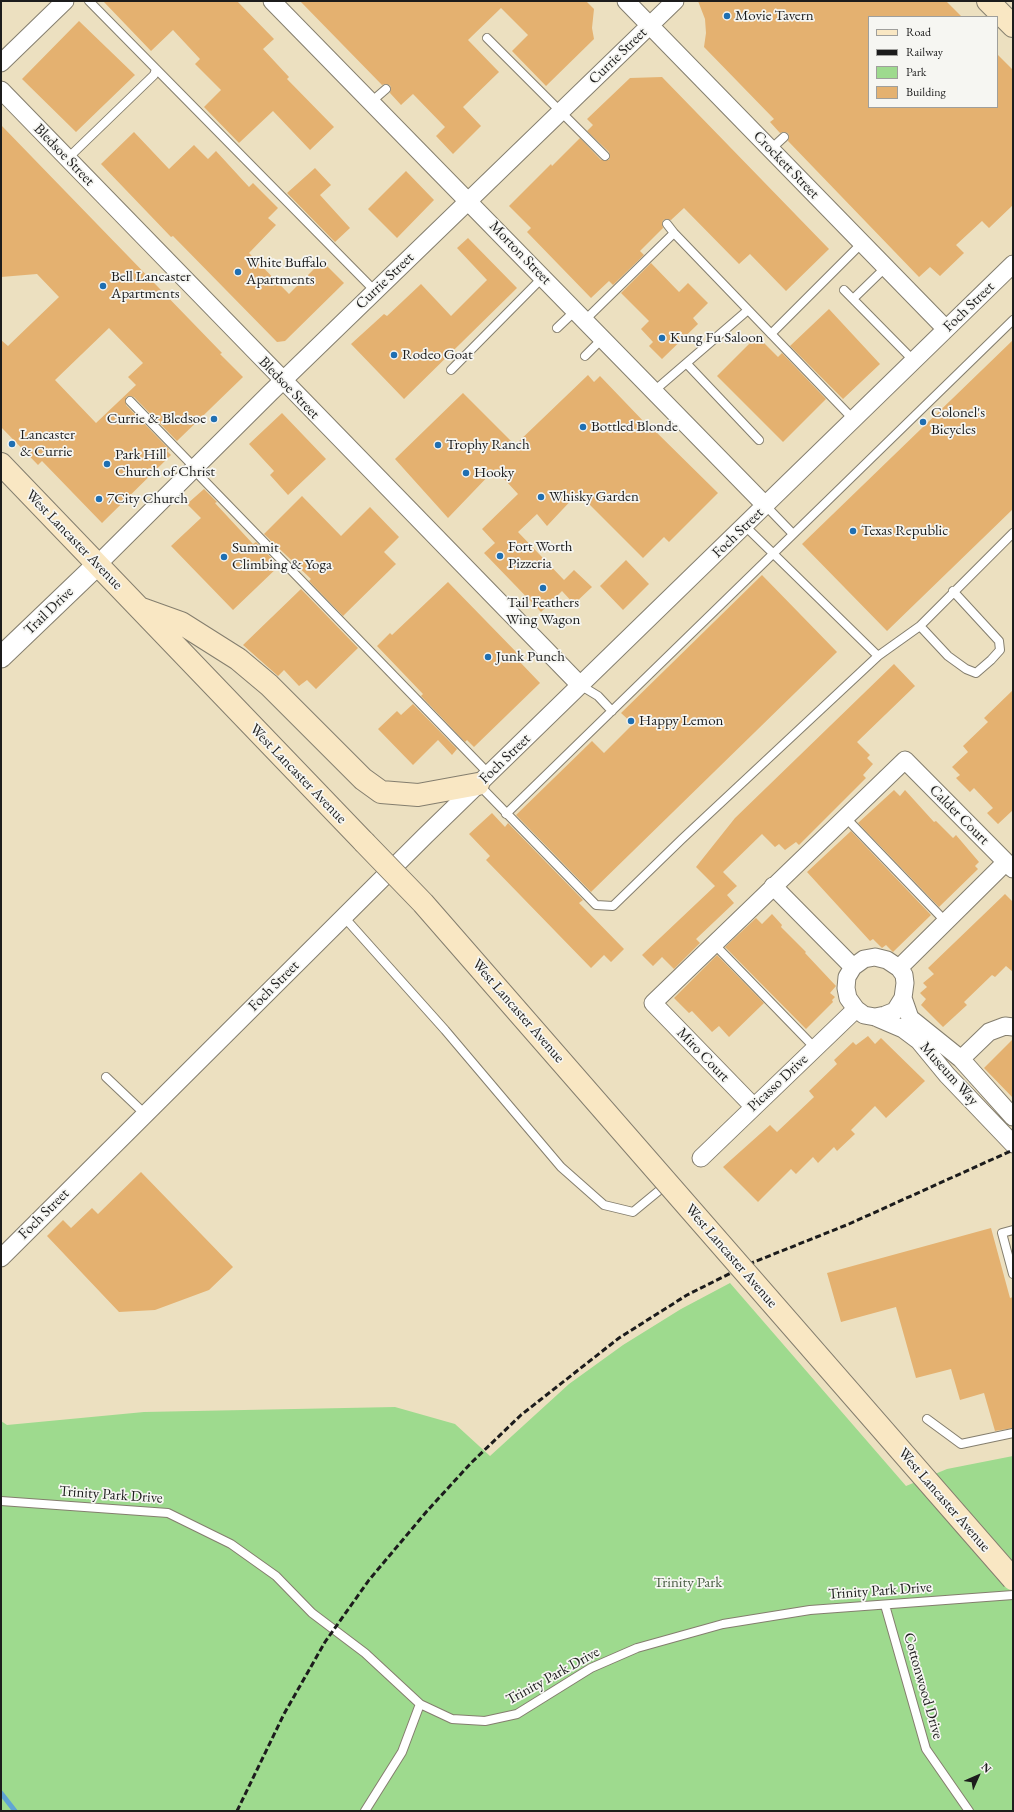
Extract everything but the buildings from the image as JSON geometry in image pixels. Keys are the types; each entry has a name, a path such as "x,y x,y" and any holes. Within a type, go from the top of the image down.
{"main road":[{"path":"988,1 1013,26"},
{"name":"West Lancaster Avenue","path":"1,464 423,903 1013,1579"},
{"path":"138,608 181,623 238,659 269,685 364,779 381,792 418,795 484,779"}],"street":[{"path":"1,63 65,1"},
{"name":"Morton Street","path":"272,1 469,200 766,506"},
{"name":"Crockett Street","path":"626,1 946,329"},
{"name":"Currie Street","path":"97,565 282,381 675,1"},
{"name":"Bledsoe Street","path":"1,90 282,381 580,685"},
{"name":"Foch Street","path":"1,1258 344,916 946,329 1011,269"},
{"name":"Trail Drive","path":"1,658 97,565"},
{"name":"Calder Court","path":"845,817 905,760 1010,866"},
{"path":"715,944 845,817"},
{"path":"899,968 946,922 1010,866"},
{"path":"773,886 853,967"},
{"name":"Miro Court","path":"715,944 653,1004 753,1106"},
{"path":"874,957 887,960 899,968 904,975 905,993 895,1010 886,1015 875,1017 864,1015 856,1010 848,998 846,988 847,977 853,967 864,959 874,957"},
{"name":"Museum Way","path":"903,998 910,1018 961,1059 1013,1116"},
{"name":"Picasso Drive","path":"701,1158 753,1106 856,1010"},
{"name":"Museum Way","path":"875,1017 903,1029 919,1041 947,1075 1013,1144"},
{"path":"961,1059 989,1032 1004,1026 1013,1027"}],"lane":[{"path":"89,1 375,291"},
{"path":"487,38 605,156"},
{"path":"67,159 154,75 156,69"},
{"path":"371,102 386,89"},
{"path":"771,149 784,137"},
{"path":"667,224 854,420"},
{"path":"557,328 580,315 674,233"},
{"path":"771,334 862,244"},
{"path":"853,299 886,267"},
{"path":"451,370 543,277"},
{"path":"844,290 914,361"},
{"path":"654,390 687,364 748,310"},
{"path":"506,814 1013,320"},
{"path":"585,356 603,338"},
{"path":"687,364 759,440"},
{"path":"130,401 484,779 506,814 596,905 614,906 682,839 878,656 920,626 1013,533"},
{"path":"766,506 793,534"},
{"path":"745,526 878,656"},
{"path":"920,626 948,656 966,669 976,673 1000,650 999,641 953,592"},
{"path":"580,685 598,696 612,711"},
{"path":"845,817 946,922"},
{"path":"344,916 445,1030 561,1167 604,1205 633,1212 668,1183"},
{"path":"715,944 815,1048"},
{"path":"106,1077 145,1114"},
{"path":"1013,1230 1002,1233 1013,1274"},
{"path":"927,1419 961,1444 1013,1433"},
{"name":"Trinity Park Drive","path":"1,1501 168,1513 231,1544 276,1576 312,1613 365,1653 420,1704 452,1719 485,1721 517,1714 591,1668 637,1648 723,1624 810,1610 1013,1595"},
{"name":"Cottonwood Drive","path":"885,1605 926,1749 969,1811"},
{"path":"365,1811 402,1752 420,1704"}],"green space":[{"name":"Trinity Park","path":"730,1283 906,1486 947,1469 1013,1456 1013,1811 1,1811 1,1421 7,1425 144,1412 395,1407 455,1424 490,1456 569,1384 623,1345 681,1309"}],"waterway":[{"path":"1,1793 15,1811"}],"railway":[{"path":"237,1811 284,1714 325,1642 369,1580 427,1511 471,1463 521,1415 619,1338 687,1295 749,1264 849,1224 1013,1150"}],"place":[{"name":"Movie Tavern","path":"727,16"},
{"name":"White Buffalo Apartments","path":"238,272"},
{"name":"Bell Lancaster Apartments","path":"103,286"},
{"name":"Kung Fu Saloon","path":"662,338"},
{"name":"Rodeo Goat","path":"394,355"},
{"name":"Currie & Bledsoe","path":"214,419"},
{"name":"Colonel's Bicycles","path":"923,422"},
{"name":"Bottled Blonde","path":"583,427"},
{"name":"Lancaster & Currie","path":"12,444"},
{"name":"Trophy Ranch","path":"438,445"},
{"name":"Park Hill Church of Christ","path":"107,464"},
{"name":"Hooky","path":"466,473"},
{"name":"Whisky Garden","path":"541,497"},
{"name":"7City Church","path":"99,499"},
{"name":"Texas Republic","path":"853,531"},
{"name":"Fort Worth Pizzeria","path":"500,556"},
{"name":"Summit Climbing & Yoga","path":"224,557"},
{"name":"Tail Feathers Wing Wagon","path":"543,588"},
{"name":"Junk Punch","path":"488,657"},
{"name":"Happy Lemon","path":"631,721"}]}
